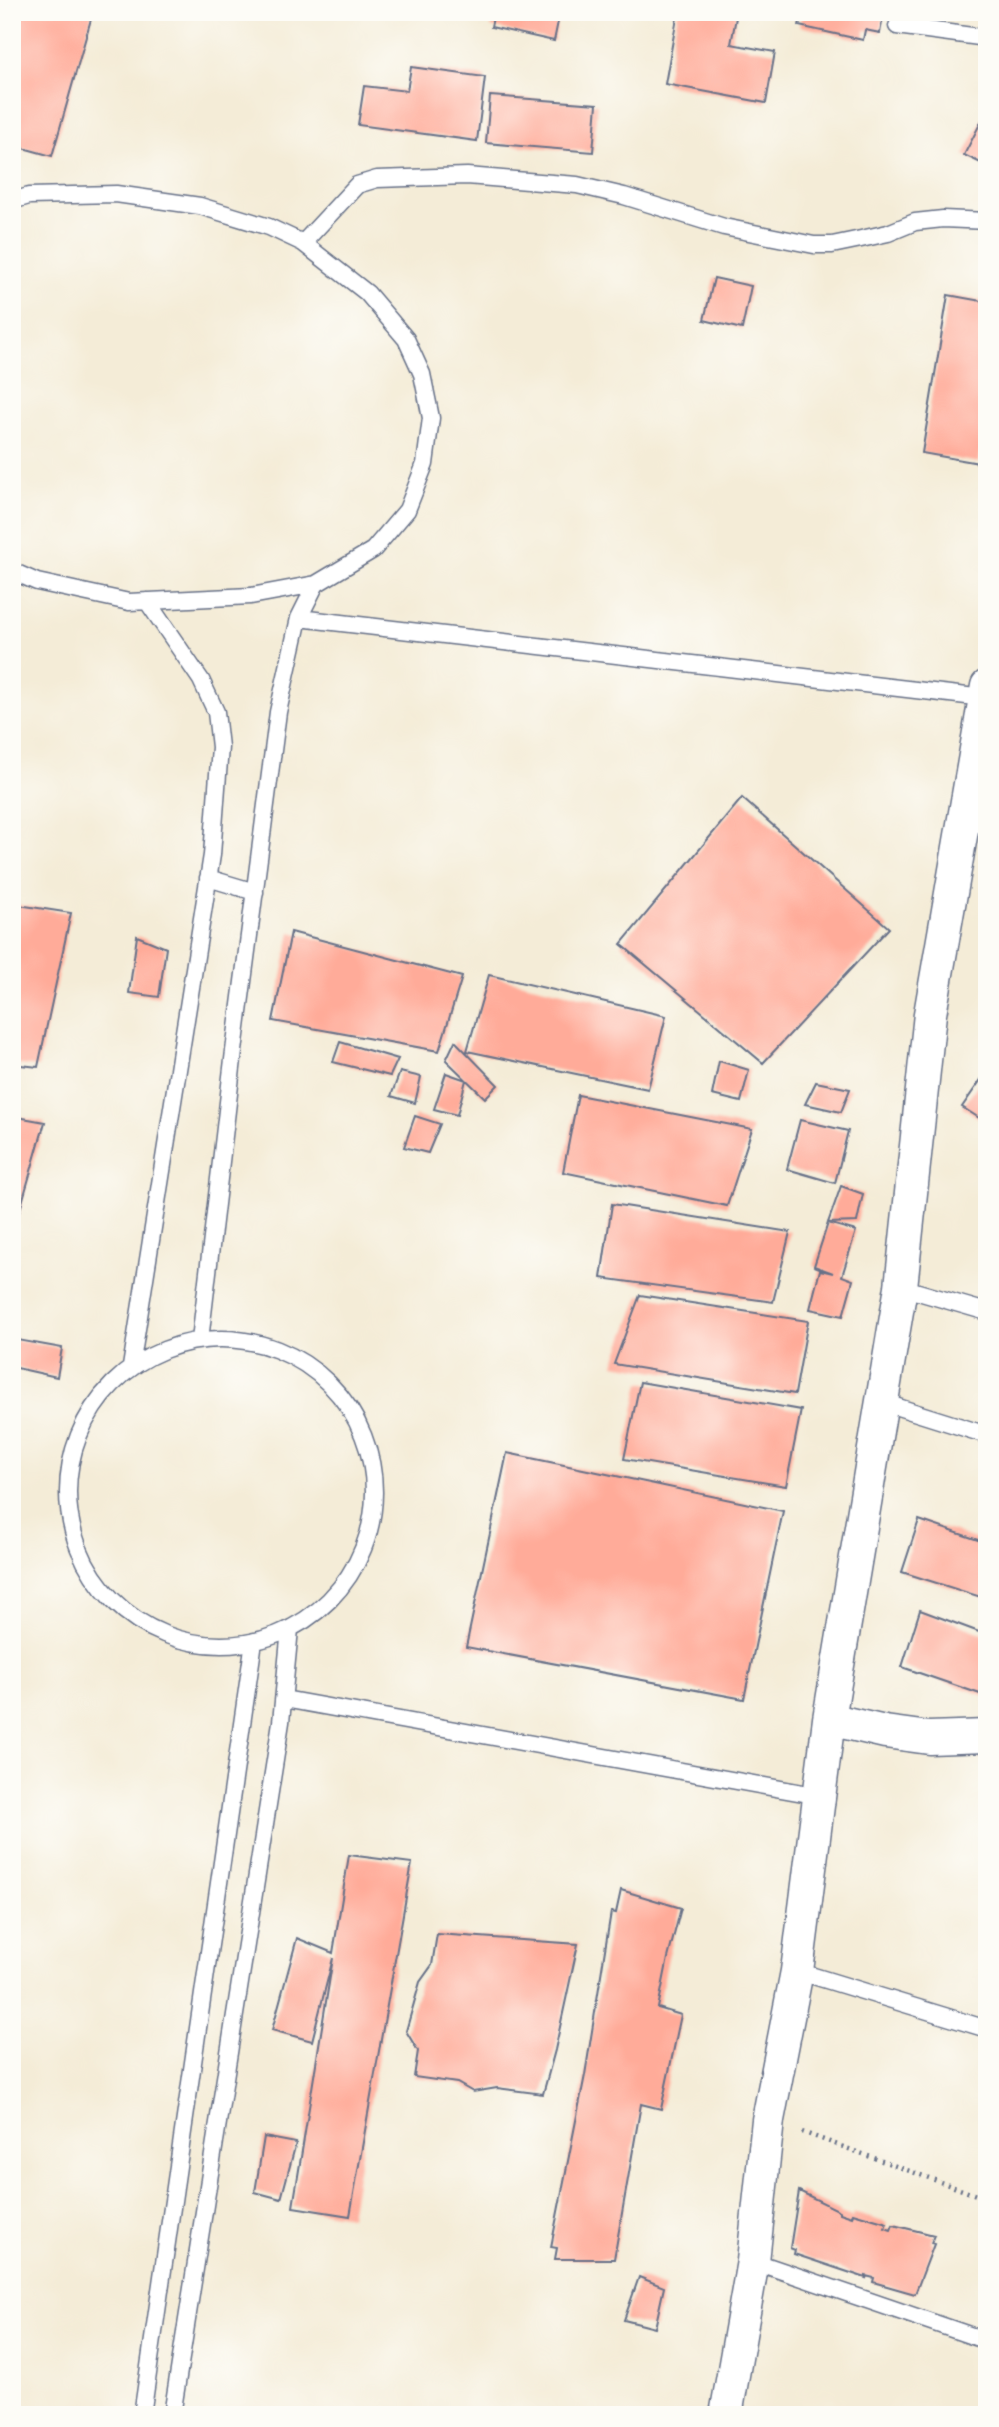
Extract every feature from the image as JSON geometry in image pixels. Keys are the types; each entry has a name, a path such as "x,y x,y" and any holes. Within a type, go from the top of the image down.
{"street":[{"path":"726,2415 753,2261 768,2120 797,1971 829,1719 901,1287 930,1014 986,692"},
{"path":"829,1719 885,1732 929,1738 987,1736"}],"lane":[{"path":"897,26 987,38"},
{"path":"303,243 357,185 377,179 467,176 577,185 624,196 724,227 814,245 832,245 874,236 915,222 943,219 987,221"},
{"path":"12,201 29,196 116,194 200,206 269,227 303,243 367,293 405,340 422,374 431,418 425,464 407,510 373,550 316,584 251,596 128,602 37,582 12,571"},
{"path":"200,1340 278,712 299,618 316,584"},
{"path":"131,1367 212,855 220,747 216,712 201,680 148,601"},
{"path":"299,618 986,692"},
{"path":"208,878 255,892"},
{"path":"901,1287 987,1312"},
{"path":"237,1339 273,1348 306,1364 334,1388 356,1419 370,1453 375,1490 371,1527 358,1561 338,1592 310,1617 290,1629 254,1641 242,1644 205,1644 169,1635 136,1619 108,1595 86,1565 72,1530 67,1494 71,1457 90,1412 104,1392 131,1367 164,1349 200,1340 237,1339"},
{"path":"882,1402 987,1435"},
{"path":"172,2415 284,1699 290,1629"},
{"path":"142,2415 254,1641"},
{"path":"284,1699 820,1796"},
{"path":"797,1971 987,2029"},
{"path":"753,2261 987,2341"}],"path":[{"path":"768,2120 987,2199"}],"building":[{"path":"12,12 93,12 52,156 12,145"},
{"path":"443,12 461,12 460,17"},
{"path":"494,12 560,12 554,41 491,27"},
{"path":"678,12 737,12 731,44 775,52 766,103 665,84"},
{"path":"802,12 884,12 880,33 865,30 863,40 799,26"},
{"path":"411,67 485,77 477,141 358,125 364,86 407,91"},
{"path":"490,96 597,104 593,152 486,143"},
{"path":"983,118 987,120 987,166 964,155"},
{"path":"714,278 751,286 742,329 704,320"},
{"path":"948,295 987,302 987,419 979,463 922,453"},
{"path":"742,798 889,928 763,1063 621,944"},
{"path":"12,904 71,913 38,1067 12,1064"},
{"path":"291,932 462,977 439,1051 273,1021"},
{"path":"137,936 166,948 159,997 129,993"},
{"path":"489,975 666,1016 648,1089 467,1051"},
{"path":"455,1041 498,1085 485,1098 446,1060"},
{"path":"340,1042 398,1059 390,1076 333,1062"},
{"path":"719,1061 749,1070 741,1102 712,1095"},
{"path":"987,1071 987,1123 962,1107"},
{"path":"400,1072 421,1077 415,1103 391,1096"},
{"path":"446,1073 466,1080 457,1115 434,1109"},
{"path":"816,1082 850,1089 841,1112 805,1104"},
{"path":"578,1095 752,1129 727,1206 563,1172"},
{"path":"12,1116 45,1122 13,1234 12,1234"},
{"path":"415,1116 440,1124 428,1153 404,1147"},
{"path":"800,1120 848,1131 835,1183 787,1169"},
{"path":"841,1186 863,1194 857,1222 828,1223"},
{"path":"612,1204 790,1232 773,1302 601,1278"},
{"path":"828,1223 856,1231 842,1276 853,1280 843,1316 810,1309 820,1270 833,1273 814,1266"},
{"path":"640,1295 808,1321 795,1394 614,1364"},
{"path":"12,1339 62,1348 57,1377 12,1367"},
{"path":"640,1382 801,1410 786,1486 624,1459"},
{"path":"507,1453 783,1511 744,1699 466,1647"},
{"path":"919,1520 987,1543 987,1599 902,1572"},
{"path":"920,1610 987,1635 986,1696 902,1667"},
{"path":"349,1855 412,1863 350,2216 293,2207 333,1958 312,2041 272,2030 297,1938 333,1953"},
{"path":"621,1890 681,1908 658,2008 681,2015 661,2109 641,2104 614,2259 555,2259 557,2248 551,2247 585,2075 611,1912 616,1913"},
{"path":"437,1934 578,1944 543,2094 497,2088 473,2092 457,2083 414,2077 418,2051 406,2031 420,1982 432,1965"},
{"path":"264,2137 296,2143 281,2199 255,2192"},
{"path":"799,2191 840,2213 852,2217 853,2213 887,2223 885,2228 891,2230 893,2225 934,2235 931,2243 934,2244 915,2294 873,2282 874,2278 866,2278 794,2254 795,2250 790,2248"},
{"path":"639,2277 664,2287 655,2328 624,2320"}]}
